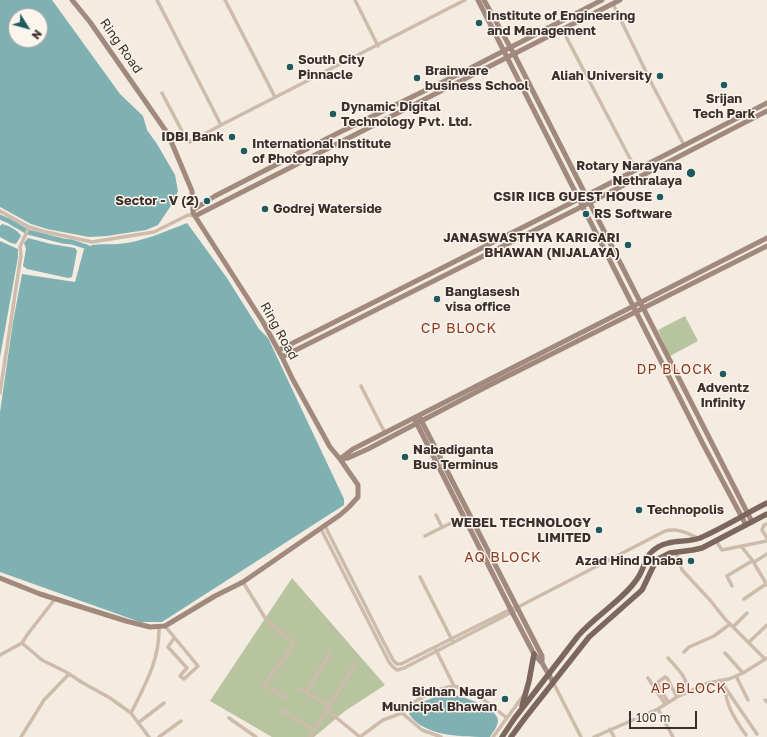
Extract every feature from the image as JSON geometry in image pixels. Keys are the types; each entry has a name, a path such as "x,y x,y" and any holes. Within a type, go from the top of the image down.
{"main road":[{"path":"502,737 548,674 583,630 624,594 638,578 644,563 651,552 664,544 698,538 767,503"},
{"path":"511,737 592,634 642,590 656,562 664,555 698,549 767,514"},
{"path":"521,710 534,654"}],"street":[{"name":"Ring Road","path":"72,0 90,22 168,134 192,191 193,210 195,216 263,322 330,448 340,459 358,485 358,497 355,501 340,515 323,527"},
{"path":"157,0 220,125"},
{"path":"225,0 275,98"},
{"path":"355,0 378,46"},
{"path":"162,93 189,142 465,0"},
{"path":"478,0 703,444 746,525"},
{"path":"484,0 514,54 752,522"},
{"path":"188,215 195,216 620,0"},
{"path":"0,211 28,228 92,242 154,232 188,215 193,210 216,196 601,1 602,9"},
{"path":"613,4 684,145"},
{"path":"562,29 636,170"},
{"path":"279,350 586,196 767,102"},
{"path":"282,357 767,111"},
{"path":"542,126 548,123"},
{"path":"698,138 700,145"},
{"path":"323,141 327,149"},
{"path":"0,394 21,255 20,247 28,228"},
{"path":"510,372 633,305 767,238"},
{"path":"340,459 344,454 385,433 417,419 510,372 637,312 767,246"},
{"path":"360,309 364,316"},
{"path":"326,326 330,333"},
{"path":"578,334 581,339"},
{"path":"361,386 385,433"},
{"path":"340,459 348,458 368,448 417,419"},
{"path":"417,419 463,517 534,654 542,663 553,682 581,737"},
{"path":"417,419 518,607 542,656 542,663"},
{"path":"436,515 442,527"},
{"path":"425,536 463,517"},
{"path":"767,524 762,528 767,538"},
{"path":"0,578 55,599 126,621 150,627 162,626 243,582 323,527"},
{"path":"323,527 394,662 398,664 401,664 434,646 518,607 665,531 683,531 698,538"},
{"path":"323,527 392,667 399,670 454,642 511,610"},
{"path":"471,531 476,528"},
{"path":"716,541 722,550 767,541"},
{"path":"742,546 766,582 744,599"},
{"path":"594,737 658,709 678,697 708,683 729,679 743,673 766,658 732,626 682,570 676,552"},
{"path":"732,586 727,576 767,554"},
{"path":"495,578 500,575"},
{"path":"420,577 454,642"},
{"path":"243,582 267,621 293,642 294,645 264,684 286,698"},
{"path":"0,655 22,643 55,599"},
{"path":"684,652 689,647 732,626 747,613"},
{"path":"749,642 767,624"},
{"path":"162,626 174,638 198,666 184,679 180,676 187,668 168,646 174,638"},
{"path":"131,713 141,694 158,651 162,626"},
{"path":"22,643 42,660 110,698 131,713 149,737"},
{"path":"434,646 454,686"},
{"path":"306,692 330,653"},
{"path":"725,653 743,673"},
{"path":"668,658 683,676 688,686 688,692"},
{"path":"310,737 355,665"},
{"path":"21,737 37,709 69,674"},
{"path":"736,676 748,700"},
{"path":"667,703 657,683 665,677 678,697"},
{"path":"648,678 667,703"},
{"path":"720,680 757,734"},
{"path":"300,689 328,708 360,737 383,720 402,713 410,706 433,692 454,686 474,692 507,718"},
{"path":"726,689 726,697 736,720 746,735"},
{"path":"494,737 526,692"},
{"path":"138,723 164,703"},
{"path":"658,709 672,736"},
{"path":"283,711 314,730"},
{"path":"402,713 422,730 441,737"},
{"path":"229,718 256,737"},
{"path":"159,737 181,721"},
{"path":"610,729 614,737"}],"green space":[{"path":"685,316 698,341 670,356 658,330"},
{"path":"292,578 385,685 345,711 314,737 272,737 210,701"}],"water":[{"path":"0,0 52,0 120,94 143,116 147,130 175,175 178,191 174,201 158,225 146,230 107,236 89,237 47,229 31,224 0,207"},
{"path":"187,223 227,278 259,329 268,338 344,499 344,505 162,622 140,622 0,572 0,412 13,322 22,274 75,282 84,249 87,247 91,245 118,244 136,241"},
{"path":"2,224 13,228 21,236 16,244 0,237 0,226"},
{"path":"28,238 75,248 77,251 72,277 68,278 27,269 23,266 26,249 24,243"},
{"path":"0,241 18,249 18,257 0,357"},
{"path":"450,694 477,702 491,710 496,715 498,722 490,737 457,736 434,731 416,722 409,714 421,703 439,696"}],"waterway":[{"path":"0,217 28,232 87,247"}],"place":[{"name":"Institute of Engineering and Management","path":"479,23"},
{"name":"South City Pinnacle","path":"290,67"},
{"name":"Aliah University","path":"660,76"},
{"name":"Brainware business School","path":"417,78"},
{"name":"Srijan Tech Park","path":"724,85"},
{"name":"Dynamic Digital Technology Pvt. Ltd.","path":"333,114"},
{"name":"IDBI Bank","path":"232,137"},
{"name":"International Institute of Photography","path":"244,151"},
{"name":"Rotary Narayana Nethralaya","path":"691,173"},
{"name":"CSIR IICB GUEST HOUSE","path":"660,197"},
{"name":"Sector - V (2)","path":"207,201"},
{"name":"Godrej Waterside","path":"265,209"},
{"name":"RS Software","path":"586,214"},
{"name":"JANASWASTHYA KARIGARI BHAWAN (NIJALAYA)","path":"628,245"},
{"name":"Banglasesh visa office","path":"437,299"},
{"name":"Adventz Infinity","path":"723,374"},
{"name":"Nabadiganta Bus Terminus","path":"405,457"},
{"name":"Technopolis","path":"639,510"},
{"name":"WEBEL TECHNOLOGY LIMITED","path":"599,530"},
{"name":"Azad Hind Dhaba","path":"691,561"},
{"name":"Bidhan Nagar Municipal Bhawan","path":"505,699"}],"district":[{"name":"CP BLOCK","path":"459,329"},
{"name":"DP BLOCK","path":"675,370"},
{"name":"AQ BLOCK","path":"503,558"},
{"name":"AP BLOCK","path":"689,689"}]}
